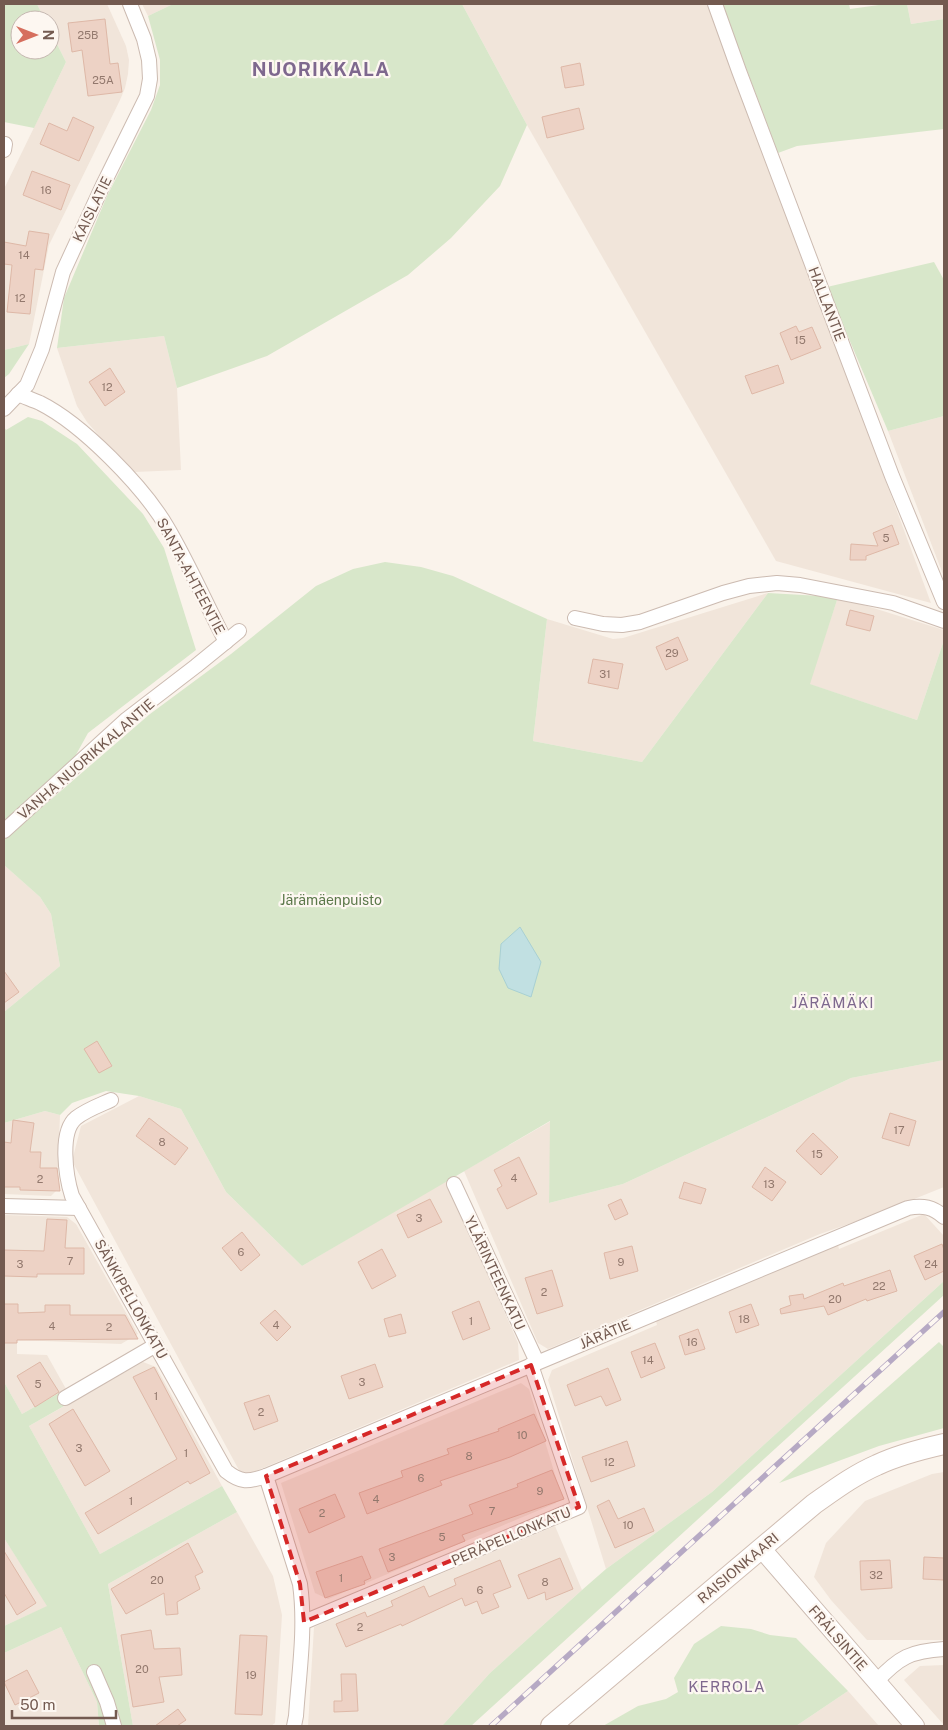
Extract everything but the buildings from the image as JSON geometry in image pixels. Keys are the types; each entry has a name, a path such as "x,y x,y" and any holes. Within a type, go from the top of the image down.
{"main road":[{"name":"RAISIONKAARI","path":"551,1726 814,1504 846,1482 878,1464 944,1444"}],"street":[{"name":"KAISLATIE","path":"4,408 27,385 42,349 63,272 148,96 150,79 149,60 144,39 130,4"},
{"name":"HALLANTIE","path":"715,4 892,476 944,602"},
{"name":"SANTA-AHTEENTIE","path":"18,394 41,404 70,423 103,451 137,485 166,526 226,642"},
{"path":"574,618 602,624 640,622 723,593 750,586 777,583 800,585 893,603 944,621"},
{"name":"VANHA NUORIKKALANTIE","path":"4,831 127,719 239,631"},
{"name":"SÄNKIPELLONKATU","path":"111,1100 77,1117 70,1125 67,1137 66,1168 72,1196 226,1470 235,1478 245,1481 266,1476"},
{"name":"YLÄRINTEENKATU","path":"454,1184 534,1364"},
{"path":"4,1206 80,1208"},
{"name":"JÄRÄTIE","path":"266,1476 908,1208 921,1206 933,1209 944,1217"},
{"path":"65,1398 156,1345"},
{"name":"PERÄPELLONKATU","path":"304,1622 579,1507 534,1364"},
{"path":"266,1476 300,1584 304,1622 294,1726"},
{"name":"FRÄLSINTIE","path":"761,1548 915,1726"},
{"path":"876,1682 888,1669 914,1652 944,1649"},
{"path":"94,1672 107,1702 114,1726"}],"highlighted area":[{"path":"531,1365 579,1507 304,1622 300,1584 266,1476"}],"shaded area":[{"path":"37,4 107,4 126,46 129,60 128,74 120,100 49,245 29,344 4,350 4,189 66,62 60,50 60,10 40,10"},
{"path":"142,4 173,4 148,16"},
{"path":"462,4 709,4 931,603 776,561 527,125"},
{"path":"907,4 944,4 944,19 911,24"},
{"path":"164,336 177,388 181,470 135,472 119,458 87,422 77,406 57,348"},
{"path":"944,416 944,577 888,431"},
{"path":"768,593 642,762 533,741 547,619 613,639 623,638"},
{"path":"838,597 944,630 944,640 917,720 809,684"},
{"path":"4,865 40,897 51,914 60,966 4,1012"},
{"path":"944,1060 944,1187 877,1214 820,1234 548,1349 538,1343 464,1171 551,1121 549,1203 623,1184 851,1078"},
{"path":"139,1096 181,1109 226,1192 302,1266 447,1180 518,1343 519,1360 246,1475 240,1472 72,1161 81,1126"},
{"path":"45,1111 60,1115 57,1190 51,1196 4,1194 4,1123"},
{"path":"924,1214 944,1236 944,1281 712,1492 606,1569 548,1380 552,1370 657,1325 656,1321 838,1245 839,1249"},
{"path":"4,1215 67,1217 76,1224 138,1334 121,1344 17,1340 17,1354 47,1355 66,1389 22,1414 4,1382"},
{"path":"143,1362 156,1367 222,1486 100,1554 29,1426"},
{"path":"521,1383 529,1389 560,1491 556,1503 328,1599 315,1593 281,1483"},
{"path":"944,1472 944,1640 867,1640 831,1600 814,1577 826,1543 865,1501 932,1474"},
{"path":"237,1512 273,1576 282,1615 275,1723 271,1726 133,1726 108,1584"},
{"path":"555,1526 582,1590 490,1673 442,1726 308,1726 314,1627"},
{"path":"4,1538 48,1606 4,1626"},
{"path":"61,1627 97,1702 99,1726 4,1726 4,1653"},
{"path":"944,1665 944,1725 904,1680 920,1666"},
{"path":"848,1691 879,1726 796,1726"}],"green space":[{"path":"4,4 37,4 40,10 10,10 10,60 60,60 60,50 66,62 34,128 4,122"},
{"path":"173,4 462,4 527,125 500,186 451,238 408,275 267,356 177,388 164,336 57,348 64,298 107,196 151,110 160,85 160,60 148,16"},
{"path":"722,4 849,4 850,9 886,4 907,4 911,24 944,19 944,129 797,146 778,153"},
{"path":"934,262 944,280 944,416 888,431 827,287"},
{"path":"29,344 9,374 4,378 4,350"},
{"path":"28,417 42,421 77,444 143,514 164,548 196,650 88,733 62,780 4,826 4,427 6,430"},
{"name":"Järämäenpuisto","path":"385,562 421,567 453,576 547,619 533,741 642,762 768,593 838,597 810,684 917,720 944,640 944,1060 851,1078 623,1184 549,1203 550,1121 302,1266 226,1192 181,1109 139,1096 106,1091 72,1103 60,1115 45,1111 4,1123 4,1012 60,966 51,914 40,897 4,865 4,840 150,714 231,654 316,586 353,569"},
{"path":"944,1281 944,1295 471,1726 442,1726 490,1673 582,1590 606,1569 712,1492"},
{"path":"939,1342 944,1347 944,1428 879,1446 779,1483"},
{"path":"4,1382 22,1414 66,1389 73,1401 29,1426 100,1554 222,1486 237,1512 108,1584 133,1726 99,1726 97,1702 61,1627 4,1653 4,1626 47,1606 4,1538"},
{"path":"721,1626 751,1629 770,1635 796,1638 848,1691 796,1726 603,1726 638,1706 666,1699 678,1692 674,1678 694,1644"}],"water":[{"path":"520,927 541,962 531,997 508,988 499,969 501,944"}],"railway":[{"path":"491,1726 944,1312"}],"district":[{"name":"NUORIKKALA","path":"321,69"},
{"name":"JÄRÄMÄKI","path":"833,1003"},
{"name":"KERROLA","path":"727,1687"}]}
